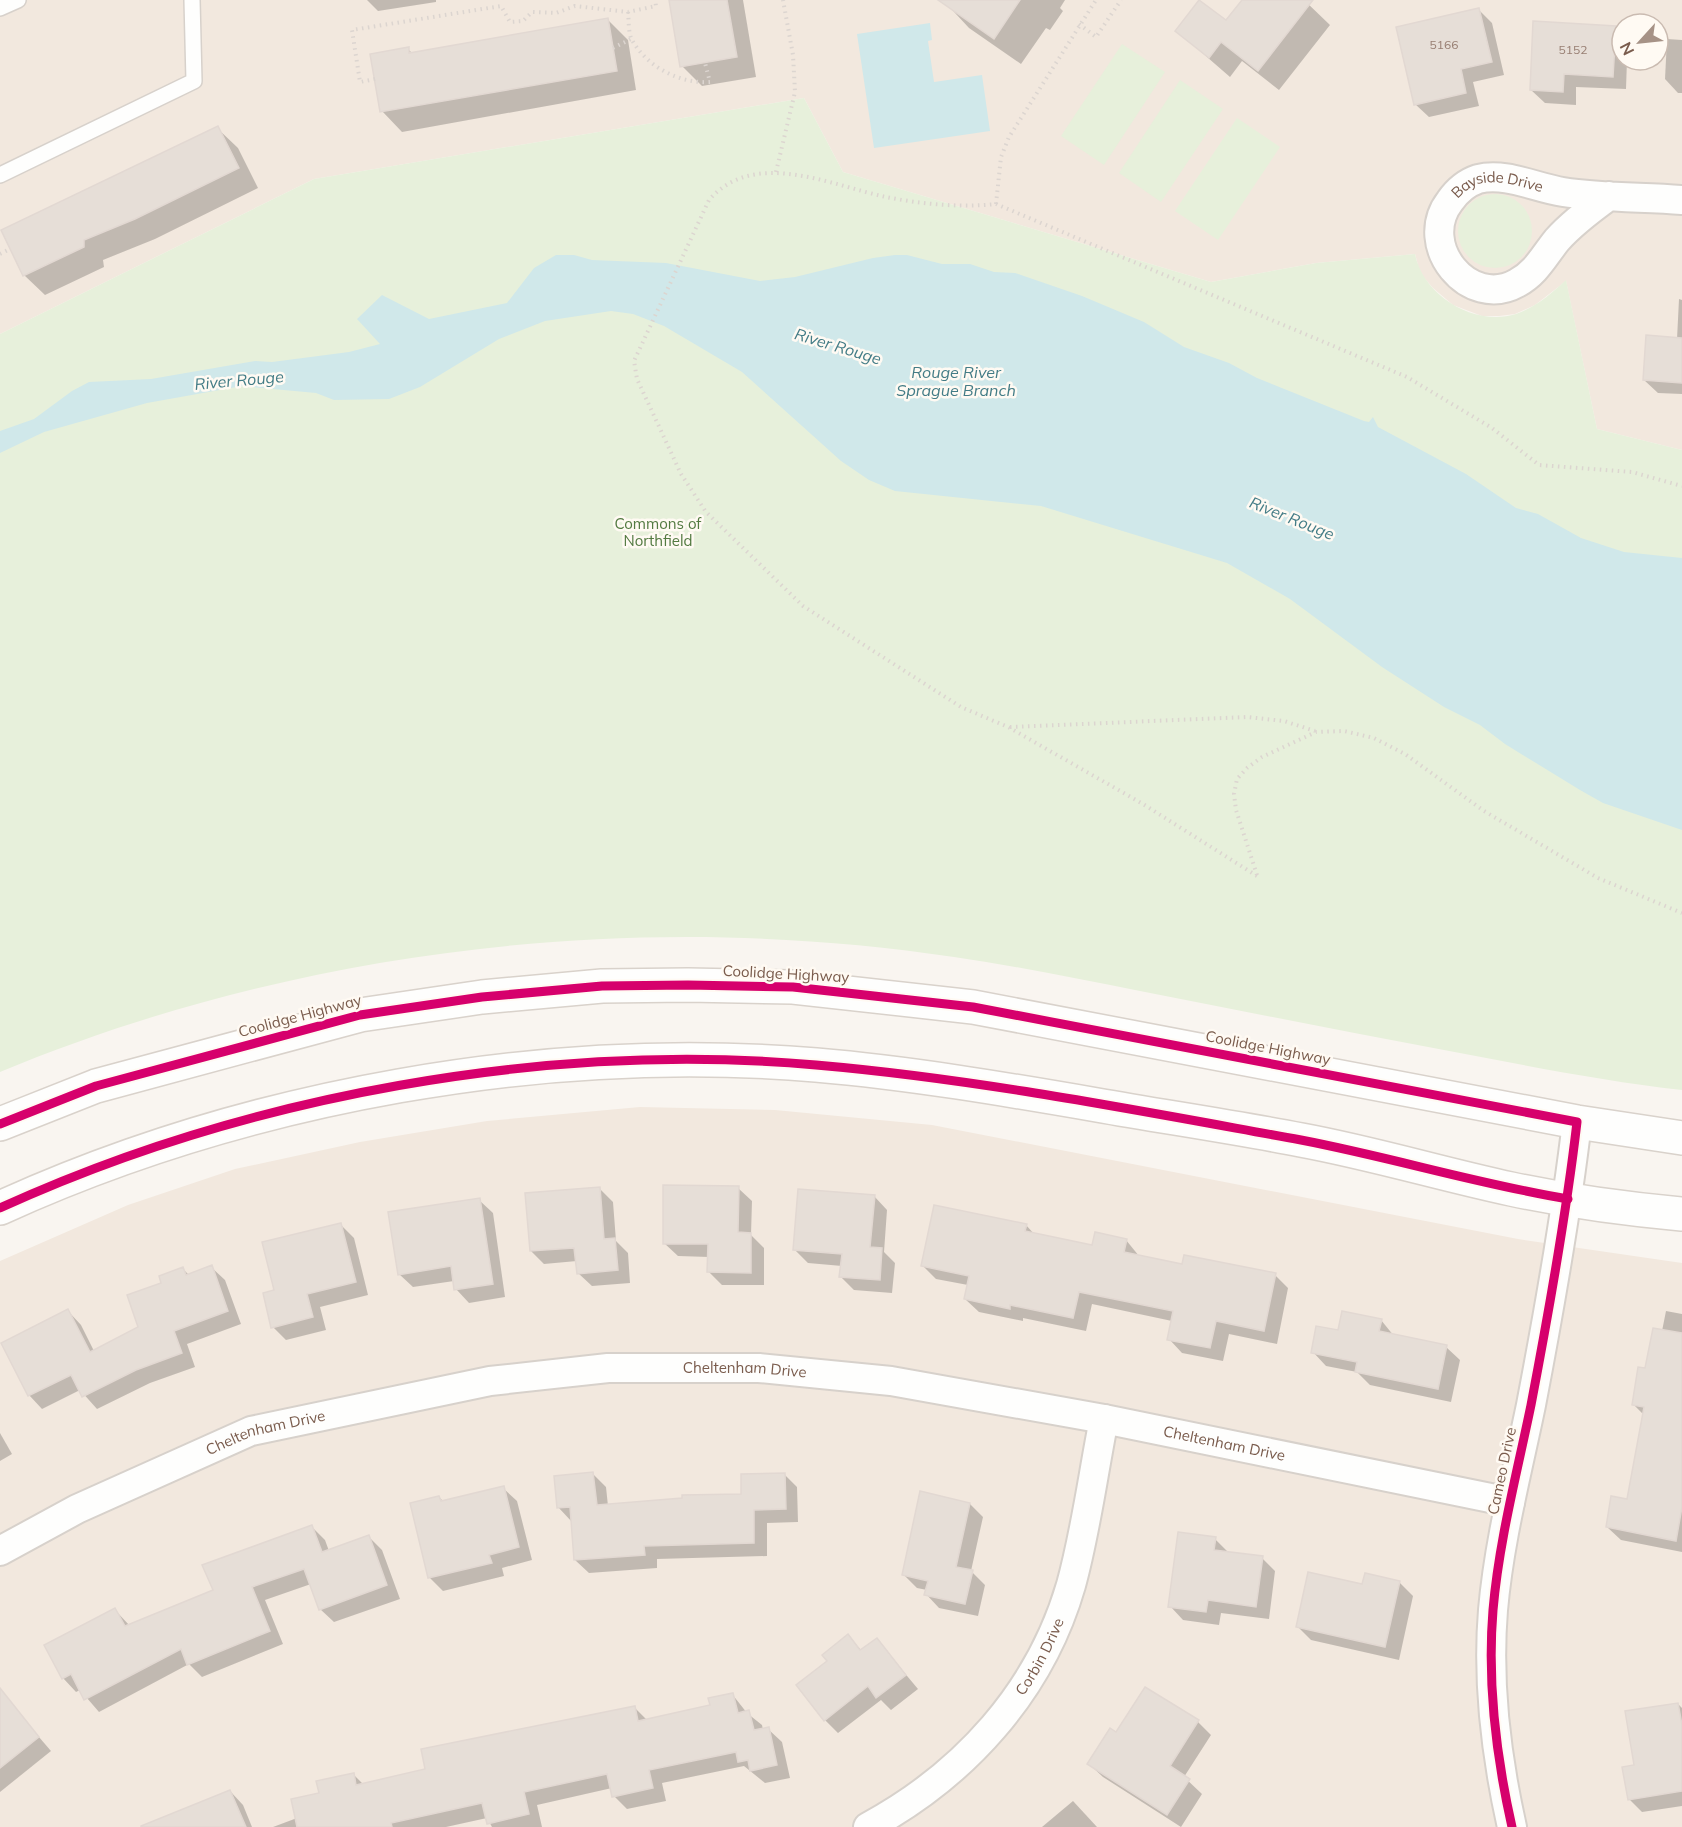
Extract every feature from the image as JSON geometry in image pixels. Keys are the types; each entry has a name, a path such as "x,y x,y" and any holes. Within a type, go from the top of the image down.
{"main road":[{"name":"Coolidge Highway","path":"0,1124 96,1086 360,1015 494,995 602,986 688,984 793,987 973,1007 1577,1122 1682,1138"},
{"path":"0,1208 145,1149 287,1107 434,1081 537,1068 627,1062 719,1060 813,1065 992,1087 1305,1141 1513,1190 1682,1214"}],"street":[{"name":"Bayside Drive","path":"1609,196 1569,228 1532,274 1502,289 1473,285 1455,272 1444,258 1438,239 1439,222 1446,206 1466,185 1479,179 1509,179 1564,192 1682,200"},
{"name":"Cameo Drive","path":"1512,1827 1495,1733 1492,1653 1497,1579 1568,1199 1577,1122"},
{"name":"Cheltenham Drive","path":"0,1551 77,1509 251,1431 490,1381 564,1371 724,1367 803,1371 891,1381 1104,1419 1510,1502"},
{"name":"Corbin Drive","path":"868,1827 932,1788 965,1758 991,1732 1036,1668 1070,1586 1104,1419"}],"lane":[{"path":"0,8 18,0"},
{"path":"0,175 194,81 192,0"}],"path":[{"path":"375,79 360,82 352,30 501,6 510,22 523,21 532,12 556,13 575,6 628,12 656,6 655,0"},
{"path":"776,172 795,92 793,55 783,0"},
{"path":"996,204 1001,157 1009,137 1096,0"},
{"path":"1079,24 1096,37 1121,0"},
{"path":"628,12 631,39 648,59 676,78 691,83 710,82 705,63"},
{"path":"613,48 631,39"},
{"path":"1316,732 1262,757 1237,779 1234,794 1236,810 1257,876 1143,804 1008,727 961,707 803,606 706,512 681,474 637,379 634,361 639,346 709,200 723,184 756,174 776,172 798,175 888,197 969,207 996,204 1407,377 1492,428 1539,465 1632,472 1682,486"},
{"path":"0,254 10,249"},
{"path":"1008,727 1246,717 1284,722 1316,732 1344,731 1385,743 1405,754 1484,811 1598,879 1682,913"}],"shaded area":[{"path":"0,0 1682,0 1682,450 1597,429 1566,281 1535,305 1515,314 1499,316 1482,316 1453,305 1420,273 1415,254 1316,263 1211,282 843,172 804,98 314,179 0,334"},
{"path":"640,1107 775,1110 932,1125 1518,1239 1682,1263 1682,1827 0,1827 0,1261 128,1205 235,1169 360,1142 487,1121"}],"green space":[{"path":"1122,44 1165,72 1104,165 1061,136"},
{"path":"1180,80 1223,109 1161,202 1119,173"},
{"name":"Commons of Northfield","path":"804,98 843,172 1211,282 1316,263 1415,254 1428,283 1453,305 1468,312 1500,317 1530,308 1566,280 1597,429 1682,450 1682,1090 1533,1067 954,957 834,943 713,937 591,940 470,950 349,968 230,995 114,1029 0,1072 0,334 314,179"},
{"path":"1237,118 1280,147 1218,240 1175,211"},
{"path":"1488,194 1502,194 1516,200 1526,210 1532,224 1532,238 1526,252 1516,262 1502,268 1488,268 1474,262 1464,252 1458,238 1458,224 1464,210 1474,200"}],"water":[{"path":"930,23 932,40 928,41 934,82 982,75 990,131 874,148 857,34"},
{"name":"Rouge River Sprague Branch","path":"556,255 574,255 592,260 666,263 760,281 795,277 895,255 907,255 942,264 970,264 994,272 1015,273 1082,296 1144,322 1184,347 1229,363 1257,378 1364,421 1369,422 1373,417 1378,427 1466,474 1516,508 1538,514 1581,538 1624,552 1682,558 1682,830 1603,803 1580,790 1505,744 1480,725 1444,707 1382,667 1290,599 1227,563 1041,506 895,491 869,480 841,461 742,372 664,326 633,314 611,311 545,321 499,339 420,387 389,399 334,400 316,393 242,386 147,403 44,432 0,453 0,431 34,419 72,391 89,382 151,379 255,361 272,362 349,352 380,344 357,319 382,295 429,319 507,303 534,268"}],"building":[{"path":"669,0 727,0 737,57 680,67"},
{"path":"938,0 1020,0 994,39"},
{"path":"1199,0 1226,20 1242,0 1313,0 1258,71 1221,42 1209,58 1175,31"},
{"path":"1479,8 1492,62 1461,69 1466,93 1414,105 1396,27"},
{"path":"608,18 617,71 380,112 370,54 409,47 409,53"},
{"path":"1533,21 1610,26 1610,72 1613,72 1613,77 1564,74 1563,92 1530,90"},
{"path":"218,126 239,168 135,219 84,240 84,247 23,276 1,230"},
{"path":"1646,335 1682,338 1682,383 1643,380"},
{"path":"663,1185 739,1186 738,1232 751,1233 751,1273 707,1272 708,1244 663,1244"},
{"path":"600,1187 604,1239 615,1238 618,1270 577,1274 574,1248 530,1251 525,1193"},
{"path":"798,1189 875,1195 870,1247 882,1248 880,1280 839,1277 842,1254 793,1250"},
{"path":"480,1198 493,1284 454,1290 451,1266 398,1275 388,1212"},
{"path":"934,1205 1027,1224 1025,1231 1092,1245 1095,1232 1127,1239 1124,1252 1182,1264 1184,1255 1276,1273 1264,1331 1216,1321 1210,1348 1167,1340 1173,1311 1079,1292 1073,1318 1010,1305 1010,1309 964,1299 969,1276 921,1266"},
{"path":"341,1223 356,1282 307,1294 313,1317 271,1328 263,1293 274,1290 262,1242"},
{"path":"212,1265 228,1311 174,1331 182,1353 136,1370 82,1397 71,1375 28,1396 1,1343 68,1309 90,1352 138,1327 127,1295 161,1283 159,1276 183,1267 186,1275"},
{"path":"1342,1311 1382,1319 1379,1331 1447,1345 1438,1389 1355,1372 1357,1362 1311,1353 1316,1326 1338,1330"},
{"path":"1653,1328 1682,1333 1682,1507 1676,1541 1606,1527 1611,1496 1627,1499 1644,1407 1632,1405 1638,1367 1645,1368"},
{"path":"593,1472 597,1505 682,1498 682,1495 741,1494 741,1474 785,1473 786,1509 754,1510 754,1543 644,1546 645,1555 574,1560 570,1507 557,1508 554,1476"},
{"path":"504,1486 519,1547 489,1555 492,1563 428,1578 410,1503 439,1496 441,1501"},
{"path":"920,1491 970,1503 956,1567 973,1570 965,1604 924,1595 928,1581 902,1575"},
{"path":"312,1525 322,1552 369,1535 387,1585 319,1610 304,1569 252,1587 270,1631 187,1665 181,1649 84,1700 71,1674 62,1679 44,1645 115,1608 125,1626 213,1590 202,1565"},
{"path":"1178,1532 1216,1537 1214,1550 1263,1556 1256,1607 1208,1600 1206,1612 1168,1607"},
{"path":"1308,1572 1362,1584 1365,1573 1400,1581 1385,1647 1296,1627"},
{"path":"848,1634 860,1650 877,1638 906,1675 876,1698 868,1686 824,1721 796,1685 827,1661 822,1655"},
{"path":"1145,1687 1199,1720 1170,1766 1190,1779 1167,1815 1087,1764 1110,1728 1116,1732"},
{"path":"0,1688 39,1737 0,1768"},
{"path":"733,1693 738,1713 749,1710 754,1730 769,1727 777,1765 750,1771 748,1760 738,1762 736,1752 649,1770 653,1788 612,1797 607,1774 524,1792 529,1814 487,1824 482,1803 391,1823 392,1827 297,1827 291,1799 319,1793 316,1781 354,1773 356,1785 425,1769 421,1749 635,1706 638,1721 710,1705 708,1698"},
{"path":"1678,1703 1682,1725 1682,1791 1628,1800 1622,1767 1634,1765 1625,1711"},
{"path":"230,1790 246,1827 141,1827 141,1826"}],"cycle path":[{"path":"0,1124 96,1086 360,1015 482,997 602,986 688,985 793,987 973,1007 1577,1122 1551,1299 1504,1533 1493,1610 1491,1665 1494,1719 1501,1773 1512,1827"},
{"path":"0,1208 94,1169 193,1135 295,1107 399,1086 504,1070 609,1061 713,1060 816,1065 998,1087 1301,1140 1568,1199"}],"water label":[{"name":"River Rouge","path":"838,346"},
{"name":"River Rouge","path":"239,380"},
{"name":"River Rouge","path":"1292,518"}]}
